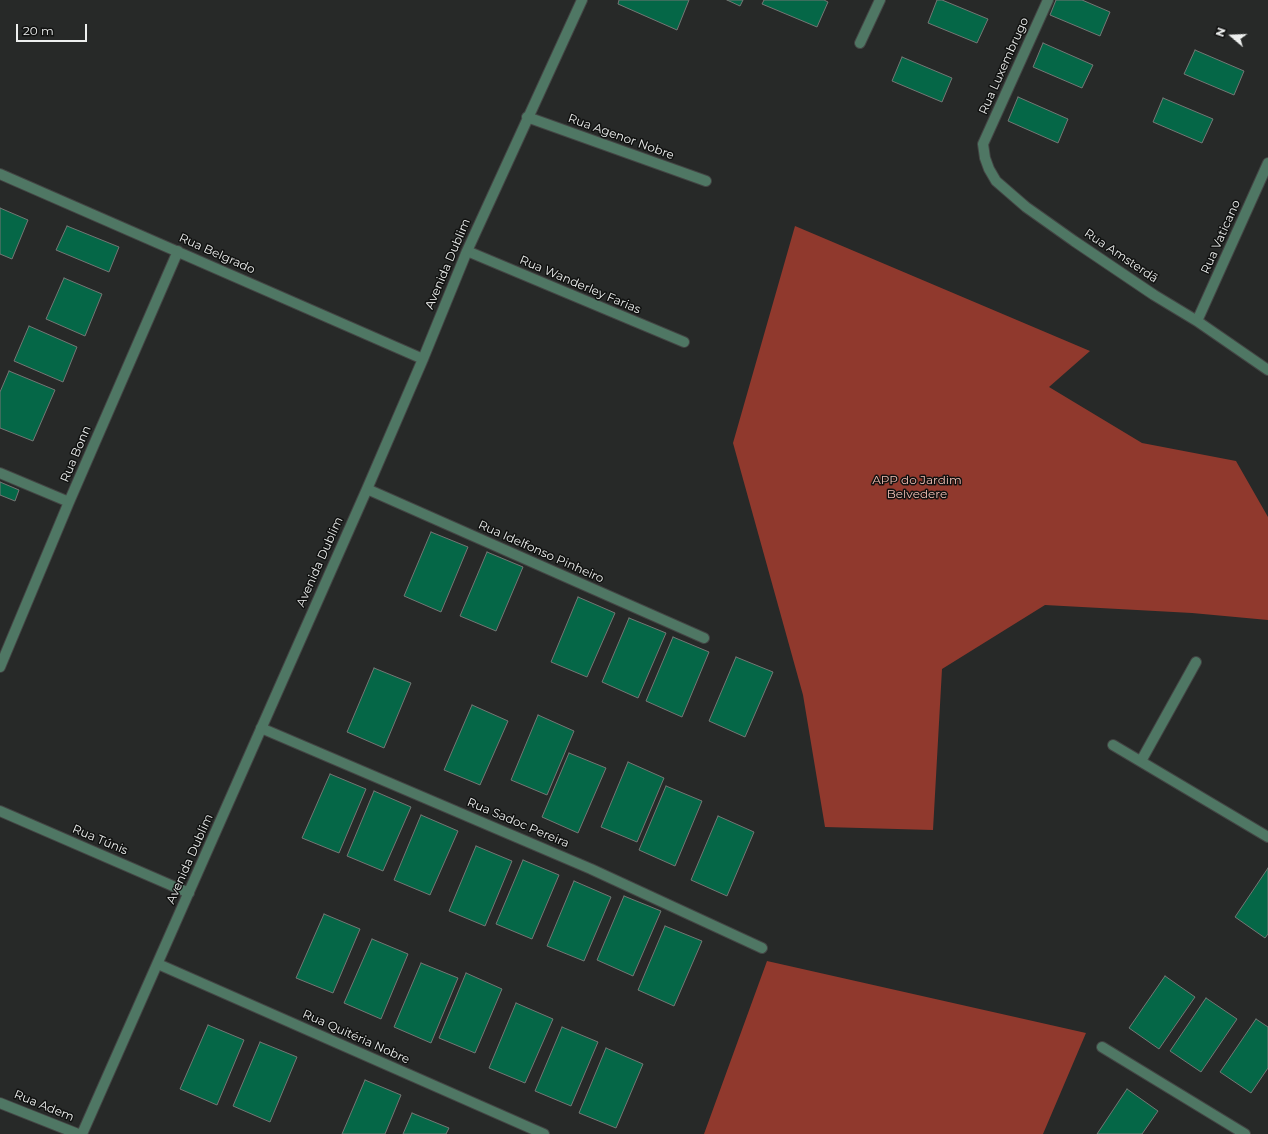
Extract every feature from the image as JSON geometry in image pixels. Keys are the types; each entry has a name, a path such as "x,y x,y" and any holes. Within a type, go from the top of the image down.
{"street":[{"name":"Avenida Dublim","path":"82,1134 367,489 423,359 467,251 527,117 582,0"},
{"path":"860,43 880,0"},
{"name":"Rua Luxembrugo","path":"983,144 1048,0"},
{"name":"Rua Agenor Nobre","path":"527,117 706,181"},
{"name":"Rua Amsterdã","path":"983,144 985,158 996,181 1026,207 1117,270 1197,321 1268,370"},
{"name":"Rua Vaticano","path":"1197,321 1268,163"},
{"name":"Rua Belgrado","path":"0,174 423,359"},
{"name":"Rua Bonn","path":"0,667 69,502 178,251"},
{"name":"Rua Wanderley Farias","path":"467,251 684,342"},
{"path":"0,473 69,502"},
{"name":"Rua Idelfonso Pinheiro","path":"367,489 704,638"},
{"path":"1141,761 1196,662"},
{"name":"Rua Sadoc Pereira","path":"261,728 591,869 762,948"},
{"path":"1113,745 1268,837"},
{"name":"Rua Túnis","path":"0,811 189,893"},
{"name":"Rua Quitéria Nobre","path":"158,964 544,1134"},
{"path":"1102,1046 1245,1134"},
{"name":"Rua Adem","path":"0,1103 78,1134"}],"green space":[{"name":"APP do Jardim Belvedere","path":"795,226 1090,351 1049,387 1142,443 1236,461 1268,517 1268,620 1192,613 1045,605 942,669 933,830 825,827 803,695 733,443"},
{"path":"767,961 1086,1033 1043,1134 704,1134"}],"building":[{"path":"619,0 689,0 677,30 618,4"},
{"path":"727,0 743,0 740,6"},
{"path":"764,0 824,0 828,2 817,27 762,4"},
{"path":"937,0 942,0 988,19 977,43 928,23"},
{"path":"1056,0 1082,0 1110,12 1100,36 1050,15"},
{"path":"1043,43 1093,65 1082,88 1033,67"},
{"path":"1195,50 1244,71 1234,95 1184,74"},
{"path":"902,57 952,78 942,102 892,81"},
{"path":"1018,97 1068,119 1058,143 1008,121"},
{"path":"1163,98 1213,119 1202,143 1153,122"},
{"path":"0,208 28,220 12,259 0,254"},
{"path":"67,226 119,247 109,272 56,250"},
{"path":"64,278 102,294 85,336 46,319"},
{"path":"29,326 77,347 63,382 14,361"},
{"path":"9,371 55,390 33,441 0,428 0,392"},
{"path":"0,482 19,490 15,501 0,495"},
{"path":"431,532 468,547 441,612 404,596"},
{"path":"487,552 523,567 496,631 460,616"},
{"path":"578,597 615,613 587,677 551,662"},
{"path":"629,618 666,633 638,698 602,682"},
{"path":"673,637 709,652 682,717 646,701"},
{"path":"736,657 773,672 745,737 709,721"},
{"path":"374,668 411,683 384,748 347,732"},
{"path":"472,705 508,721 480,785 444,770"},
{"path":"538,715 574,731 547,795 511,780"},
{"path":"569,753 606,768 578,833 542,817"},
{"path":"628,762 664,778 637,842 601,827"},
{"path":"330,774 366,789 339,853 302,838"},
{"path":"666,786 702,801 675,866 639,850"},
{"path":"374,791 411,807 383,871 347,856"},
{"path":"421,815 458,831 430,895 394,880"},
{"path":"718,816 754,832 727,896 691,880"},
{"path":"476,846 512,861 485,926 449,911"},
{"path":"523,860 559,875 532,939 496,924"},
{"path":"1268,868 1268,934 1265,938 1235,917"},
{"path":"574,881 611,897 584,961 547,946"},
{"path":"624,896 661,911 633,976 597,960"},
{"path":"324,914 360,929 333,993 296,978"},
{"path":"665,926 702,941 674,1006 638,990"},
{"path":"372,939 408,954 381,1019 344,1003"},
{"path":"421,963 458,978 431,1043 394,1027"},
{"path":"466,973 502,989 475,1053 439,1038"},
{"path":"1165,976 1195,997 1159,1049 1129,1028"},
{"path":"1206,998 1237,1019 1201,1072 1170,1051"},
{"path":"516,1003 553,1019 525,1083 489,1068"},
{"path":"1256,1019 1268,1027 1268,1068 1251,1093 1220,1072"},
{"path":"208,1025 244,1040 217,1105 180,1089"},
{"path":"562,1027 598,1042 571,1106 535,1091"},
{"path":"260,1042 297,1057 270,1122 233,1106"},
{"path":"606,1048 643,1064 616,1128 579,1113"},
{"path":"365,1080 401,1095 385,1134 342,1134"},
{"path":"1127,1089 1158,1111 1142,1134 1097,1134"},
{"path":"412,1113 449,1128 446,1134 403,1134"}]}
